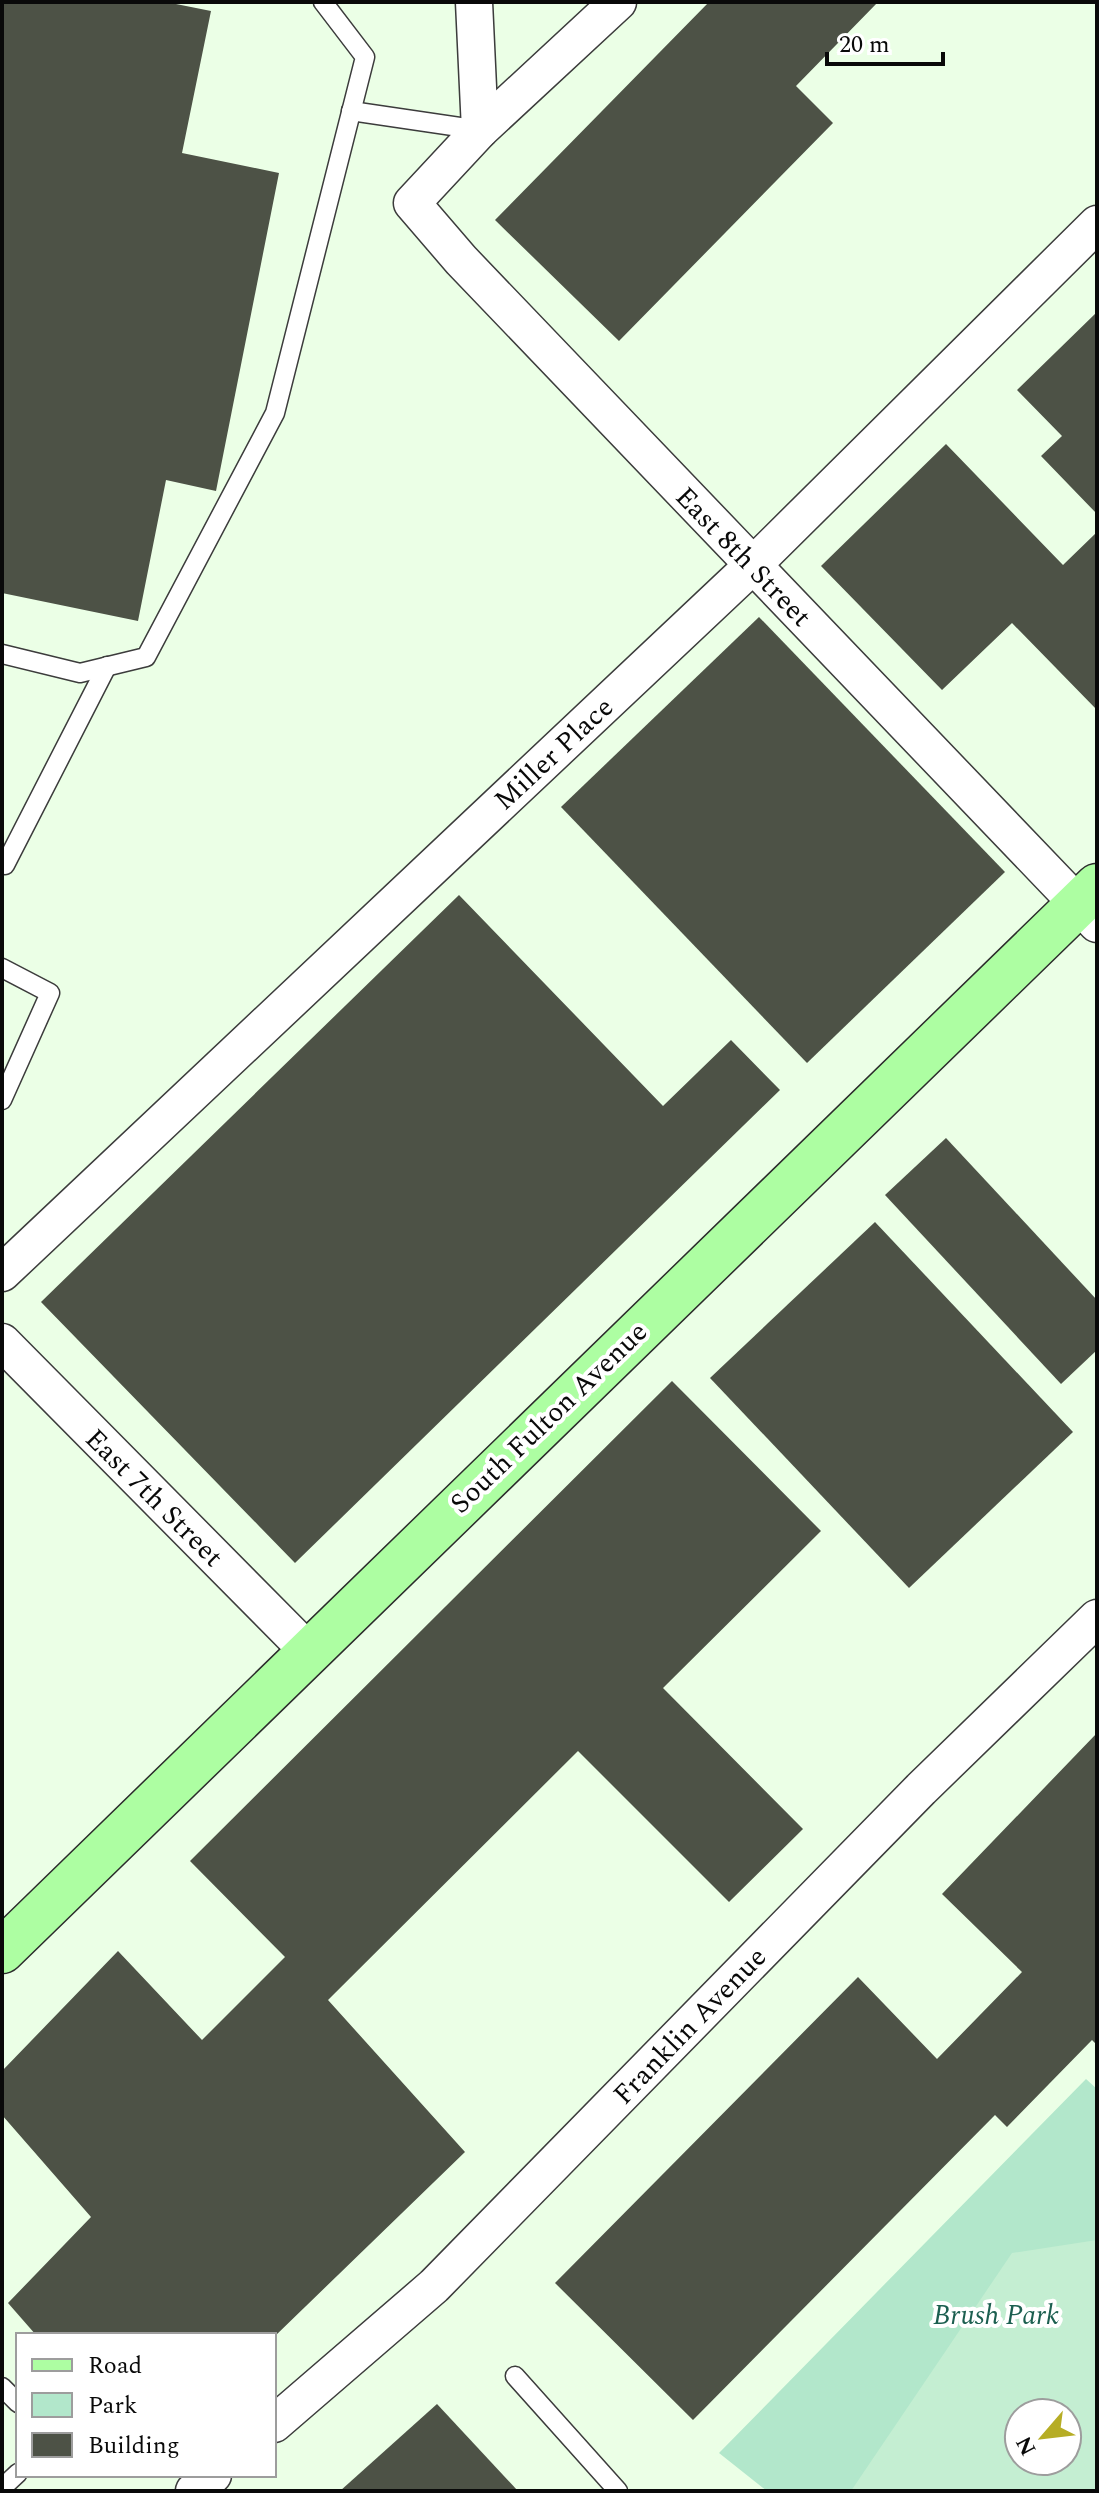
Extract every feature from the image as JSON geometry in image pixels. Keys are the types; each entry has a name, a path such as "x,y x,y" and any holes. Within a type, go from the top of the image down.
{"main road":[{"name":"South Fulton Avenue","path":"2,1951 308,1651 1091,905"}],"street":[{"path":"474,2 480,130"},
{"path":"480,130 618,2"},
{"name":"East 8th Street","path":"480,130 412,203 461,260 752,566 1091,905"},
{"name":"Miller Place","path":"2,1273 752,566 1097,224"},
{"name":"East 7th Street","path":"2,1342 308,1651"},
{"name":"Franklin Avenue","path":"276,2422 434,2286 921,1789 1097,1618"},
{"path":"194,2491 211,2477"}],"lane":[{"path":"2,654 80,673 146,657 275,413 365,57 323,2"},
{"path":"351,111 480,130"},
{"path":"2,864 107,666"},
{"path":"2,968 50,993 2,1100"},
{"path":"515,2376 618,2491"}],"green space":[{"name":"Brush Park","path":"1086,2079 1097,2089 1097,2491 767,2491 719,2453"},
{"path":"1097,2240 1097,2491 851,2491 1012,2253"}],"building":[{"path":"2,2 166,2 211,11 182,153 279,173 216,491 166,480 138,621 2,593"},
{"path":"709,2 878,2 796,86 833,123 619,341 495,220"},
{"path":"1097,312 1097,514 1041,456 1062,436 1017,390"},
{"path":"946,444 1063,565 1097,532 1097,710 1012,623 942,690 821,566"},
{"path":"759,617 1005,872 807,1063 561,807"},
{"path":"459,895 663,1106 731,1040 780,1090 295,1563 41,1302"},
{"path":"946,1138 1097,1300 1097,1350 1061,1384 885,1195"},
{"path":"875,1222 1073,1432 909,1588 710,1378"},
{"path":"672,1381 821,1531 663,1688 803,1829 729,1902 578,1751 328,2000 465,2152 276,2335 34,2333 8,2303 91,2217 2,2115 2,2071 118,1951 202,2040 285,1957 190,1861"},
{"path":"1097,1733 1097,2045 1092,2040 1007,2127 995,2115 693,2420 555,2283 858,1977 937,2059 1022,1972 942,1894"},
{"path":"437,2404 518,2491 340,2491"}]}
